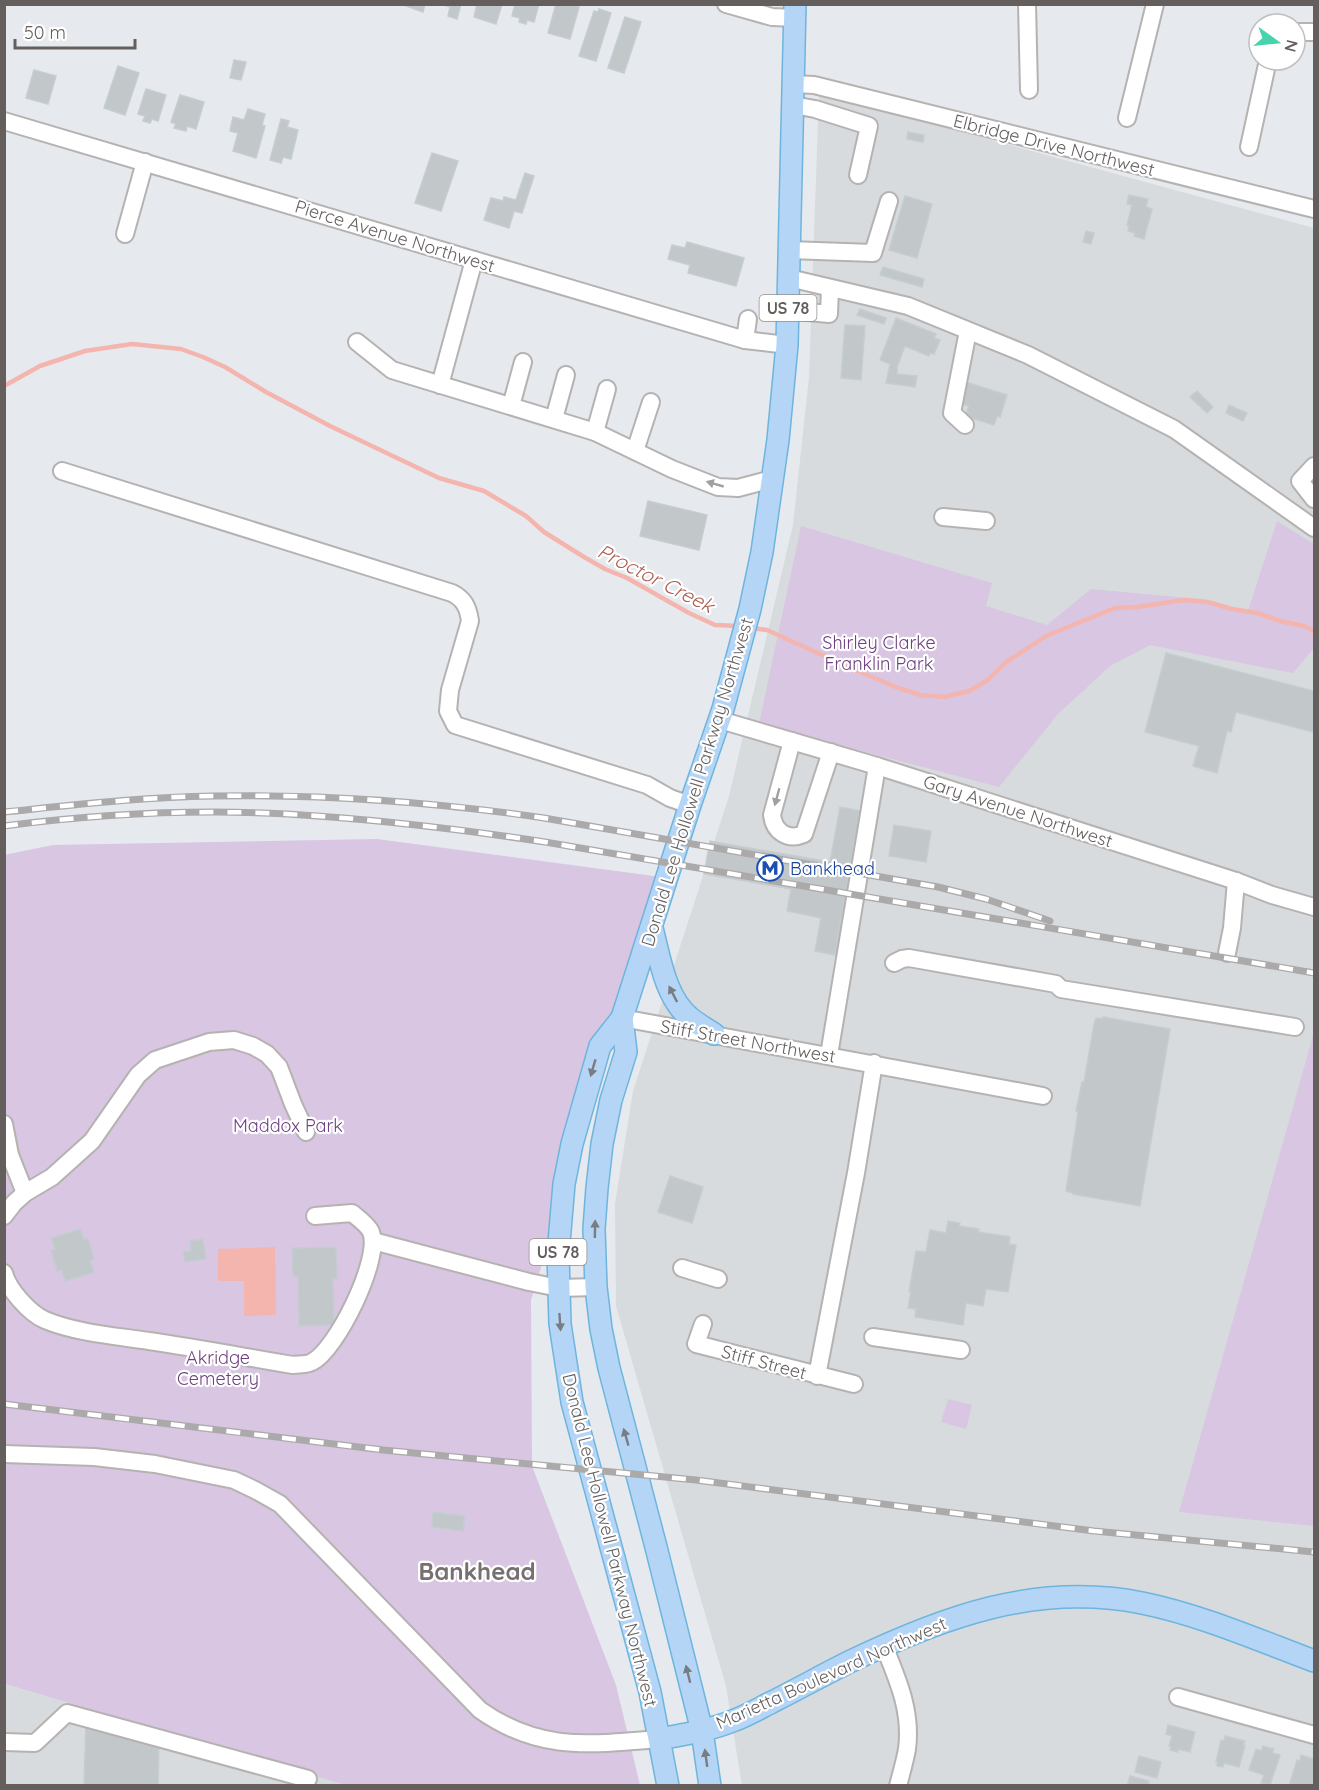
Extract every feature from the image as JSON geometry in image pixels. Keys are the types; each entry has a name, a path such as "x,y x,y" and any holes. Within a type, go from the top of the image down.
{"main road":[{"name":"Donald Lee Hollowell Parkway Northwest","path":"668,1785 660,1739 572,1402 560,1324 558,1254 564,1185 572,1144 600,1046 622,1018 652,928 690,805 720,720 750,609 762,552 778,440 788,345 795,11"},
{"path":"652,928 666,979 676,1001 689,1017 714,1034"},
{"name":"Donald Lee Hollowell Parkway Northwest","path":"622,1018 626,1052 611,1100 602,1144 597,1188 594,1229 596,1287 609,1368 702,1731 710,1785"},
{"name":"Marietta Boulevard Northwest","path":"660,1739 702,1731 737,1719 884,1646 933,1625 996,1605 1057,1597 1111,1599 1176,1611 1314,1661"}],"street":[{"path":"726,4 772,17 795,11"},
{"path":"1027,4 1029,90"},
{"path":"1126,118 1155,4"},
{"path":"1249,147 1265,72"},
{"name":"Elbridge Drive Northwest","path":"793,94 814,85 1314,209"},
{"path":"793,94 815,109 868,126 858,175"},
{"name":"Pierce Avenue Northwest","path":"4,121 745,340 788,345"},
{"path":"125,234 145,162"},
{"path":"789,250 873,253 889,201"},
{"path":"440,385 474,260"},
{"path":"789,278 908,306 1028,355 1174,429 1314,528"},
{"path":"788,310 829,314 830,288"},
{"path":"745,340 748,319"},
{"path":"965,425 952,413 968,331"},
{"path":"357,342 392,370 595,432 672,469 718,487 738,488 772,479"},
{"path":"511,406 524,362"},
{"path":"554,419 566,375"},
{"path":"595,432 607,389"},
{"path":"635,451 651,402"},
{"path":"1314,466 1300,481 1314,499"},
{"path":"62,471 452,593 461,598 469,611 470,621 450,690 448,711 455,725 647,785 670,798 690,805"},
{"path":"943,517 986,521"},
{"name":"Gary Avenue Northwest","path":"720,720 877,766 1314,907"},
{"path":"792,741 772,815 777,830 785,834 797,837 804,834 831,752"},
{"path":"829,1055 877,766"},
{"path":"1227,953 1232,928 1236,881"},
{"path":"894,963 902,958 909,958 1056,984 1061,989 1295,1027"},
{"name":"Stiff Street Northwest","path":"622,1018 1043,1096"},
{"path":"4,1216 25,1193 51,1177 92,1141 138,1075 155,1060 209,1042 234,1040 253,1046 267,1054 279,1067 306,1132"},
{"path":"816,1376 856,1173 873,1064"},
{"path":"4,1124 10,1155 25,1193"},
{"path":"4,1273 6,1280 24,1305 43,1319 90,1331 293,1365 311,1363 325,1352 349,1317 371,1262 373,1240 371,1231 352,1213 315,1216"},
{"path":"373,1240 529,1282 559,1288 596,1287"},
{"path":"682,1268 718,1279"},
{"name":"Stiff Street","path":"703,1324 696,1344 854,1384"},
{"path":"873,1337 961,1350"},
{"path":"4,1454 94,1457 155,1464 234,1479 280,1504 480,1710 495,1721 531,1737 551,1742 601,1743 660,1739"},
{"path":"884,1646 900,1684 908,1715 907,1749 898,1785"},
{"path":"1178,1697 1314,1735"},
{"path":"4,1742 35,1743 67,1713 308,1779"}],"shaded area":[{"path":"819,93 1314,228 1314,1785 742,1786 726,1686 616,1306 615,1204 633,1091 729,796 793,525 809,377"},
{"path":"275,1247 276,1315 244,1316 244,1281 218,1281 218,1249"},
{"path":"4,1684 202,1742 469,1785 5,1785"}],"green space":[{"name":"Shirley Clarke Franklin Park","path":"1277,521 1314,544 1314,648 1293,673 1150,645 1110,666 1058,714 999,787 759,724 801,526 992,583 986,606 1047,625 1091,589 1199,599 1248,611"},
{"name":"Maddox Park","path":"377,839 661,877 531,1300 532,1466 616,1685 640,1785 346,1785 5,1684 4,855 53,845"},
{"path":"1314,1032 1314,1526 1179,1512"},
{"path":"948,1399 972,1405 966,1429 941,1422"}],"building":[{"path":"401,4 425,4 423,12"},
{"path":"441,4 461,4 457,19 448,16 450,7"},
{"path":"477,4 502,4 496,24 474,17"},
{"path":"515,4 539,4 534,22 527,20 526,24 519,22 520,18 512,16"},
{"path":"556,4 572,4 579,7 570,39 548,33"},
{"path":"599,9 611,13 596,61 579,56 594,11 598,12"},
{"path":"625,17 641,22 624,73 608,68"},
{"path":"234,60 246,62 241,80 230,78"},
{"path":"118,66 139,73 125,115 104,108"},
{"path":"34,70 56,76 48,104 26,98"},
{"path":"146,89 166,95 158,121 152,119 150,123 143,121 145,116 138,114"},
{"path":"180,95 204,102 196,129 187,126 186,131 174,128 176,124 171,122"},
{"path":"248,109 265,114 262,125 265,126 256,158 233,151 238,133 230,131 233,117 244,120"},
{"path":"281,119 289,121 287,127 298,130 291,159 283,157 281,163 270,160"},
{"path":"908,132 924,135 923,142 907,139"},
{"path":"432,153 458,161 441,211 415,203"},
{"path":"525,173 534,176 522,213 514,211 509,228 484,220 491,198 503,201 504,197 516,200"},
{"path":"1129,195 1148,199 1146,207 1152,209 1144,239 1128,231 1129,226 1127,225 1132,205 1127,204"},
{"path":"905,196 932,204 917,258 889,250"},
{"path":"1086,231 1094,233 1091,244 1083,242"},
{"path":"687,242 744,258 736,286 688,273 690,265 668,259 672,245 685,248"},
{"path":"883,267 924,279 922,287 880,275"},
{"path":"860,309 886,318 884,324 857,315"},
{"path":"896,318 936,334 934,338 940,340 934,354 930,353 929,356 905,346 897,367 897,374 917,376 915,387 886,383 890,364 880,360"},
{"path":"845,325 865,326 861,380 841,378"},
{"path":"966,382 1007,395 1000,417 997,416 994,425 965,416 969,406 959,403"},
{"path":"1197,391 1213,407 1207,413 1190,397"},
{"path":"1229,405 1247,413 1243,421 1226,413"},
{"path":"648,501 707,515 699,550 640,536"},
{"path":"1166,653 1314,691 1313,732 1236,712 1231,732 1227,731 1217,773 1193,766 1199,746 1145,732"},
{"path":"840,807 860,811 835,955 815,951 821,918 787,911 791,889 704,874 710,841 830,862"},
{"path":"894,825 931,831 926,862 889,856"},
{"path":"1103,1017 1170,1029 1140,1206 1066,1191 1078,1111 1076,1111 1082,1082 1084,1082 1094,1024 1096,1018 1103,1019"},
{"path":"670,1176 703,1187 692,1223 658,1212"},
{"path":"948,1221 960,1223 959,1226 979,1229 978,1232 1010,1237 1009,1244 1016,1245 1008,1292 986,1289 983,1306 966,1303 963,1325 915,1317 916,1309 908,1308 916,1251 926,1252 930,1230 946,1233"},
{"path":"81,1229 84,1240 88,1238 94,1259 90,1261 94,1272 65,1281 62,1270 57,1271 51,1250 55,1249 51,1238"},
{"path":"203,1239 206,1259 185,1262 183,1252 191,1251 190,1241"},
{"path":"336,1247 337,1278 333,1278 334,1325 299,1326 298,1276 293,1276 292,1248"},
{"path":"433,1512 465,1516 463,1531 432,1527"},
{"path":"86,1722 159,1742 158,1786 84,1786"},
{"path":"1168,1725 1195,1732 1190,1752 1170,1750 1172,1736 1166,1734"},
{"path":"1225,1736 1245,1741 1239,1767 1224,1763 1223,1767 1217,1766 1221,1740 1224,1741"},
{"path":"1263,1746 1274,1749 1272,1753 1280,1755 1270,1785 1261,1783 1264,1775 1249,1770 1256,1749 1261,1751"},
{"path":"1301,1755 1314,1759 1313,1786 1289,1786 1297,1760 1300,1761"},
{"path":"1139,1756 1161,1762 1157,1778 1135,1772"},
{"path":"1130,1776 1149,1781 1148,1786 1127,1786"}],"waterway":[{"name":"Proctor Creek","path":"4,386 40,366 85,351 132,344 181,349 225,367 330,426 439,478 484,491 526,516 544,532 584,557 689,613 715,625 740,626"},
{"name":"Proctor Creek","path":"751,628 767,630 898,688 921,695 944,697 969,691 988,680 1005,663 1046,636 1115,608 1184,600 1208,602 1257,613 1314,631"}],"railway":[{"path":"4,812 82,804 213,796 338,798 462,808 544,818 938,887 986,899 1050,921"},
{"path":"4,826 74,818 181,812 287,814 416,825 545,842 1314,973"},
{"path":"4,1404 383,1450 696,1480 1094,1531 1314,1552"}],"place":[{"name":"Bankhead","path":"770,868"}],"district":[{"name":"Bankhead","path":"477,1571"}],"park label":[{"name":"Akridge Cemetery","path":"218,1367"}]}
